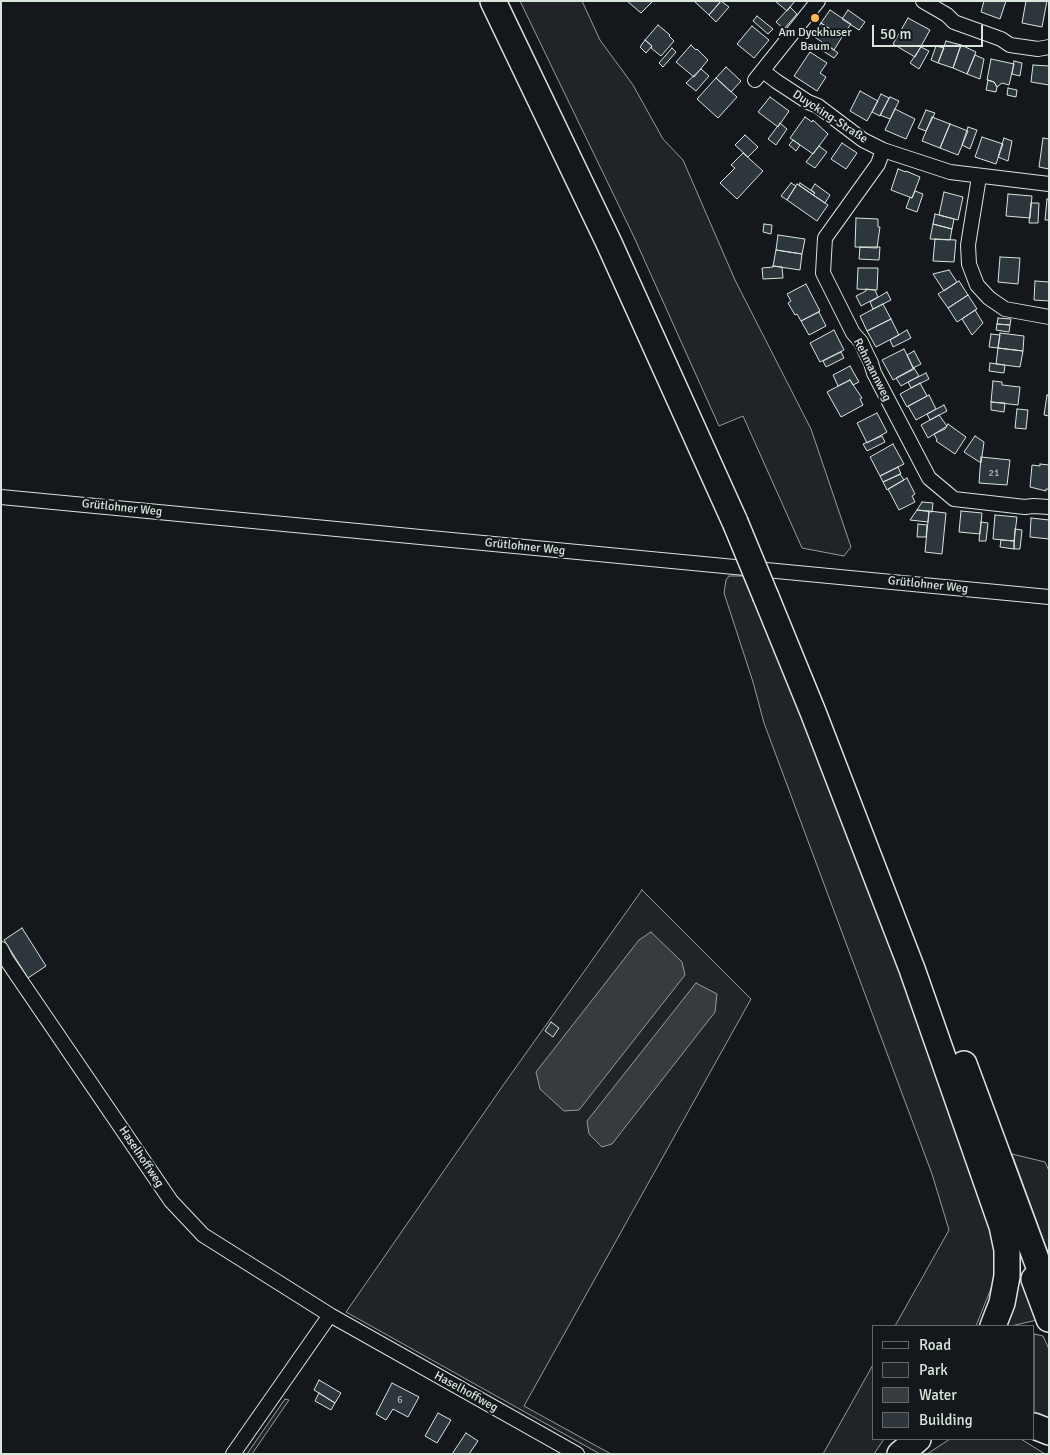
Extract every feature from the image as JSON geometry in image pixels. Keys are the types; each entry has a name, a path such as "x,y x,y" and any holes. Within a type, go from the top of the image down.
{"highway":[{"path":"493,1 742,522"},
{"path":"507,1 589,169 643,286 773,596 828,711 899,894 1049,1294"},
{"path":"773,596 813,712 912,969 990,1163 1049,1319"},
{"path":"912,969 1002,1226 1007,1250 1007,1276 1002,1303 993,1325"},
{"path":"1035,1426 1049,1432"},
{"path":"884,1454 893,1440"},
{"path":"900,1454 917,1440"}],"street":[{"name":"Duycking-Straße","path":"818,1 759,75 776,81 808,102 818,106 863,140 883,150 950,172 1049,184"},
{"path":"923,1 954,22 1001,39 1010,45 1038,49 1049,47"},
{"name":"Rehmannweg","path":"883,150 878,164 825,238 823,274 853,333 866,353 874,373 928,478 954,499 992,502 1009,506 1049,507"},
{"path":"979,177 968,245 969,264 977,285 989,298 1005,309 1049,317"},
{"name":"Grütlohner Weg","path":"1,497 1049,597"},
{"name":"Haselhoffweg","path":"1,949 171,1201 203,1235 330,1315 576,1454"},
{"path":"233,1454 330,1315"}],"green space":[{"path":"520,1 582,1 600,40 633,85 663,139 683,160 735,280 811,429 851,547 844,556 802,548 743,416 719,426 634,237"},
{"path":"729,576 743,576 753,600 755,600 785,672 995,1217 994,1281 976,1325 896,1325 949,1230 932,1174 764,723 753,682 724,593 726,580"},
{"path":"642,890 751,999 524,1406 611,1454 600,1454 346,1312 504,1084"},
{"path":"1012,1154 1045,1162 1049,1171 1049,1255"},
{"path":"1015,1258 1037,1320 1015,1325 1001,1325"},
{"path":"1035,1334 1043,1336 1049,1349 1049,1424 1035,1417"},
{"path":"872,1367 872,1440 883,1440 874,1454 823,1454"},
{"path":"285,1399 289,1400 252,1454 247,1454"},
{"path":"948,1440 1023,1440 1045,1454 927,1454"}],"water":[{"path":"651,932 682,962 685,975 579,1110 564,1111 540,1089 536,1072 639,940"},
{"path":"696,983 717,994 715,1012 612,1144 602,1147 589,1134 587,1121"}],"building":[{"path":"627,1 653,1 641,13"},
{"path":"694,1 721,1 709,15"},
{"path":"721,1 729,7 716,22 709,15"},
{"path":"775,1 795,1 787,11"},
{"path":"984,1 1006,1 1000,19 981,12"},
{"path":"1026,1 1047,1 1042,27 1022,23"},
{"path":"790,7 797,14 784,29 776,22"},
{"path":"830,10 851,24 842,37 821,23"},
{"path":"848,10 865,22 859,30 842,19"},
{"path":"757,16 773,29 768,34 753,21"},
{"path":"908,18 930,30 915,57 893,44"},
{"path":"821,23 842,37 834,50 813,36"},
{"path":"658,25 674,41 661,56 645,40"},
{"path":"752,26 769,40 754,58 737,44"},
{"path":"645,40 652,46 646,53 640,47"},
{"path":"946,41 961,45 953,68 938,63"},
{"path":"691,45 708,60 694,77 676,62"},
{"path":"827,45 838,53 834,58 823,51"},
{"path":"961,45 976,52 967,74 953,68"},
{"path":"936,46 944,48 938,63 931,60"},
{"path":"921,47 929,51 919,69 910,63"},
{"path":"672,48 676,52 663,67 659,63"},
{"path":"810,52 827,63 820,73 826,77 817,91 794,76"},
{"path":"975,55 984,59 980,79 967,74"},
{"path":"991,59 1014,64 1009,85 1002,83 997,87 994,82 987,80"},
{"path":"1014,61 1022,63 1020,76 1012,74"},
{"path":"1033,65 1049,66 1049,85 1031,82"},
{"path":"726,67 741,81 731,92 716,78"},
{"path":"701,69 709,76 696,91 686,83"},
{"path":"716,78 737,97 718,118 697,99"},
{"path":"988,80 994,82 997,87 996,92 986,90"},
{"path":"1008,88 1017,90 1016,97 1007,95"},
{"path":"860,91 878,101 867,121 850,111"},
{"path":"881,94 889,98 880,116 872,112"},
{"path":"770,97 789,111 778,127 758,112"},
{"path":"890,97 899,101 890,119 880,115"},
{"path":"895,109 915,119 906,139 885,130"},
{"path":"926,110 935,113 926,131 918,128"},
{"path":"805,117 812,122 813,120 828,134 813,154 790,138"},
{"path":"932,117 950,124 940,148 922,141"},
{"path":"780,123 787,129 776,145 768,139"},
{"path":"950,124 968,131 958,155 940,148"},
{"path":"968,127 977,130 970,149 962,145"},
{"path":"745,135 758,147 748,157 735,145"},
{"path":"982,137 1003,144 996,164 975,157"},
{"path":"1004,138 1012,141 1008,161 998,157"},
{"path":"1043,138 1049,139 1049,169 1039,167"},
{"path":"793,140 800,145 796,151 789,145"},
{"path":"842,143 857,153 846,169 831,159"},
{"path":"819,146 827,152 815,168 806,162"},
{"path":"743,153 763,171 737,199 720,183 735,168 731,165"},
{"path":"898,169 920,177 912,198 891,190"},
{"path":"791,183 796,186 787,200 781,196"},
{"path":"800,183 815,193 813,195 799,185"},
{"path":"797,184 828,205 817,221 787,200"},
{"path":"815,184 830,195 825,203 813,195 815,193 811,190"},
{"path":"915,191 923,194 917,212 906,208 910,197 912,198"},
{"path":"944,192 963,197 958,220 939,215"},
{"path":"1008,194 1032,196 1030,218 1006,216"},
{"path":"1047,199 1049,199 1049,220 1045,220"},
{"path":"1031,203 1039,203 1038,223 1029,223"},
{"path":"935,214 954,219 952,229 933,224"},
{"path":"856,218 878,219 878,227 880,227 877,248 855,247"},
{"path":"764,224 772,225 771,234 763,232"},
{"path":"933,224 952,229 950,240 930,239"},
{"path":"778,235 805,239 802,254 776,250"},
{"path":"935,239 956,240 954,262 933,261"},
{"path":"860,247 880,247 879,260 859,259"},
{"path":"776,250 802,254 800,270 773,266"},
{"path":"1000,257 1020,258 1018,284 998,282"},
{"path":"782,267 783,278 763,279 762,268"},
{"path":"858,268 878,268 877,290 857,289"},
{"path":"949,270 957,282 944,291 933,274"},
{"path":"959,281 968,295 948,308 938,294"},
{"path":"1035,281 1049,282 1049,301 1034,300"},
{"path":"806,284 820,311 801,321 788,303 791,301 787,294"},
{"path":"866,289 875,290 878,297 861,306 856,296 866,291"},
{"path":"887,292 891,300 873,309 870,302"},
{"path":"968,295 977,309 957,322 948,308"},
{"path":"883,304 891,319 867,331 860,316"},
{"path":"975,310 983,323 972,335 962,319"},
{"path":"819,312 826,326 809,335 801,321"},
{"path":"998,318 1011,319 1010,325 997,324"},
{"path":"891,319 899,335 876,347 867,331"},
{"path":"997,324 1010,325 1009,332 996,330"},
{"path":"834,330 844,350 820,362 810,343"},
{"path":"907,330 911,338 893,347 890,340"},
{"path":"1000,333 1024,336 1023,351 998,348"},
{"path":"991,334 1000,335 998,348 989,347"},
{"path":"998,348 1023,351 1020,367 996,364"},
{"path":"904,349 914,369 893,380 882,360"},
{"path":"914,351 921,364 913,368 907,355"},
{"path":"841,352 844,358 826,367 823,361"},
{"path":"990,363 1005,365 1004,373 989,371"},
{"path":"850,366 859,382 853,385 850,380 838,386 833,375"},
{"path":"914,368 919,376 901,386 896,378"},
{"path":"926,373 929,379 911,388 908,382"},
{"path":"850,380 862,398 860,399 863,405 841,417 827,392"},
{"path":"993,381 1002,382 1002,385 1020,387 1018,405 991,402"},
{"path":"920,383 927,396 907,407 900,394"},
{"path":"929,395 936,409 916,420 908,406"},
{"path":"1047,395 1049,396 1049,416 1044,415"},
{"path":"991,402 1005,403 1004,412 991,410"},
{"path":"944,405 947,411 930,420 927,414"},
{"path":"1017,409 1028,410 1026,429 1015,428"},
{"path":"877,413 887,432 867,443 857,423"},
{"path":"939,415 947,426 928,438 921,425"},
{"path":"948,424 966,437 955,454 936,441 934,434 945,429"},
{"path":"882,436 885,442 867,451 863,444"},
{"path":"975,436 984,442 981,463 964,452"},
{"path":"893,444 904,464 880,476 870,457"},
{"path":"981,457 1010,460 1007,485 979,483"},
{"path":"1040,464 1049,465 1049,489 1046,489 1046,491 1030,487 1032,465 1040,466"},
{"path":"898,467 901,474 883,482 880,476"},
{"path":"900,474 904,480 887,490 883,482"},
{"path":"907,478 915,494 912,496 915,502 899,510 888,489"},
{"path":"922,502 933,503 932,512 917,510"},
{"path":"917,510 929,511 928,522 910,520"},
{"path":"929,511 946,513 942,554 925,552"},
{"path":"961,511 982,513 980,534 959,532"},
{"path":"995,515 1017,517 1014,541 993,539"},
{"path":"1031,518 1049,520 1049,539 1030,537"},
{"path":"981,522 988,523 986,541 979,541"},
{"path":"918,524 927,525 926,537 917,537"},
{"path":"1015,529 1022,530 1020,549 1014,549"},
{"path":"1001,540 1014,541 1014,549 1000,547"},
{"path":"22,928 46,966 28,978 4,940"},
{"path":"551,1022 559,1028 553,1037 545,1031"},
{"path":"319,1380 341,1393 335,1403 314,1390"},
{"path":"392,1383 419,1397 408,1417 393,1409 386,1420 376,1414"},
{"path":"319,1393 335,1403 331,1410 315,1401"},
{"path":"438,1413 451,1420 437,1443 425,1436"},
{"path":"466,1433 478,1441 469,1454 452,1454"}],"place":[{"name":"Am Dyckhuser Baum","path":"815,18"}]}
